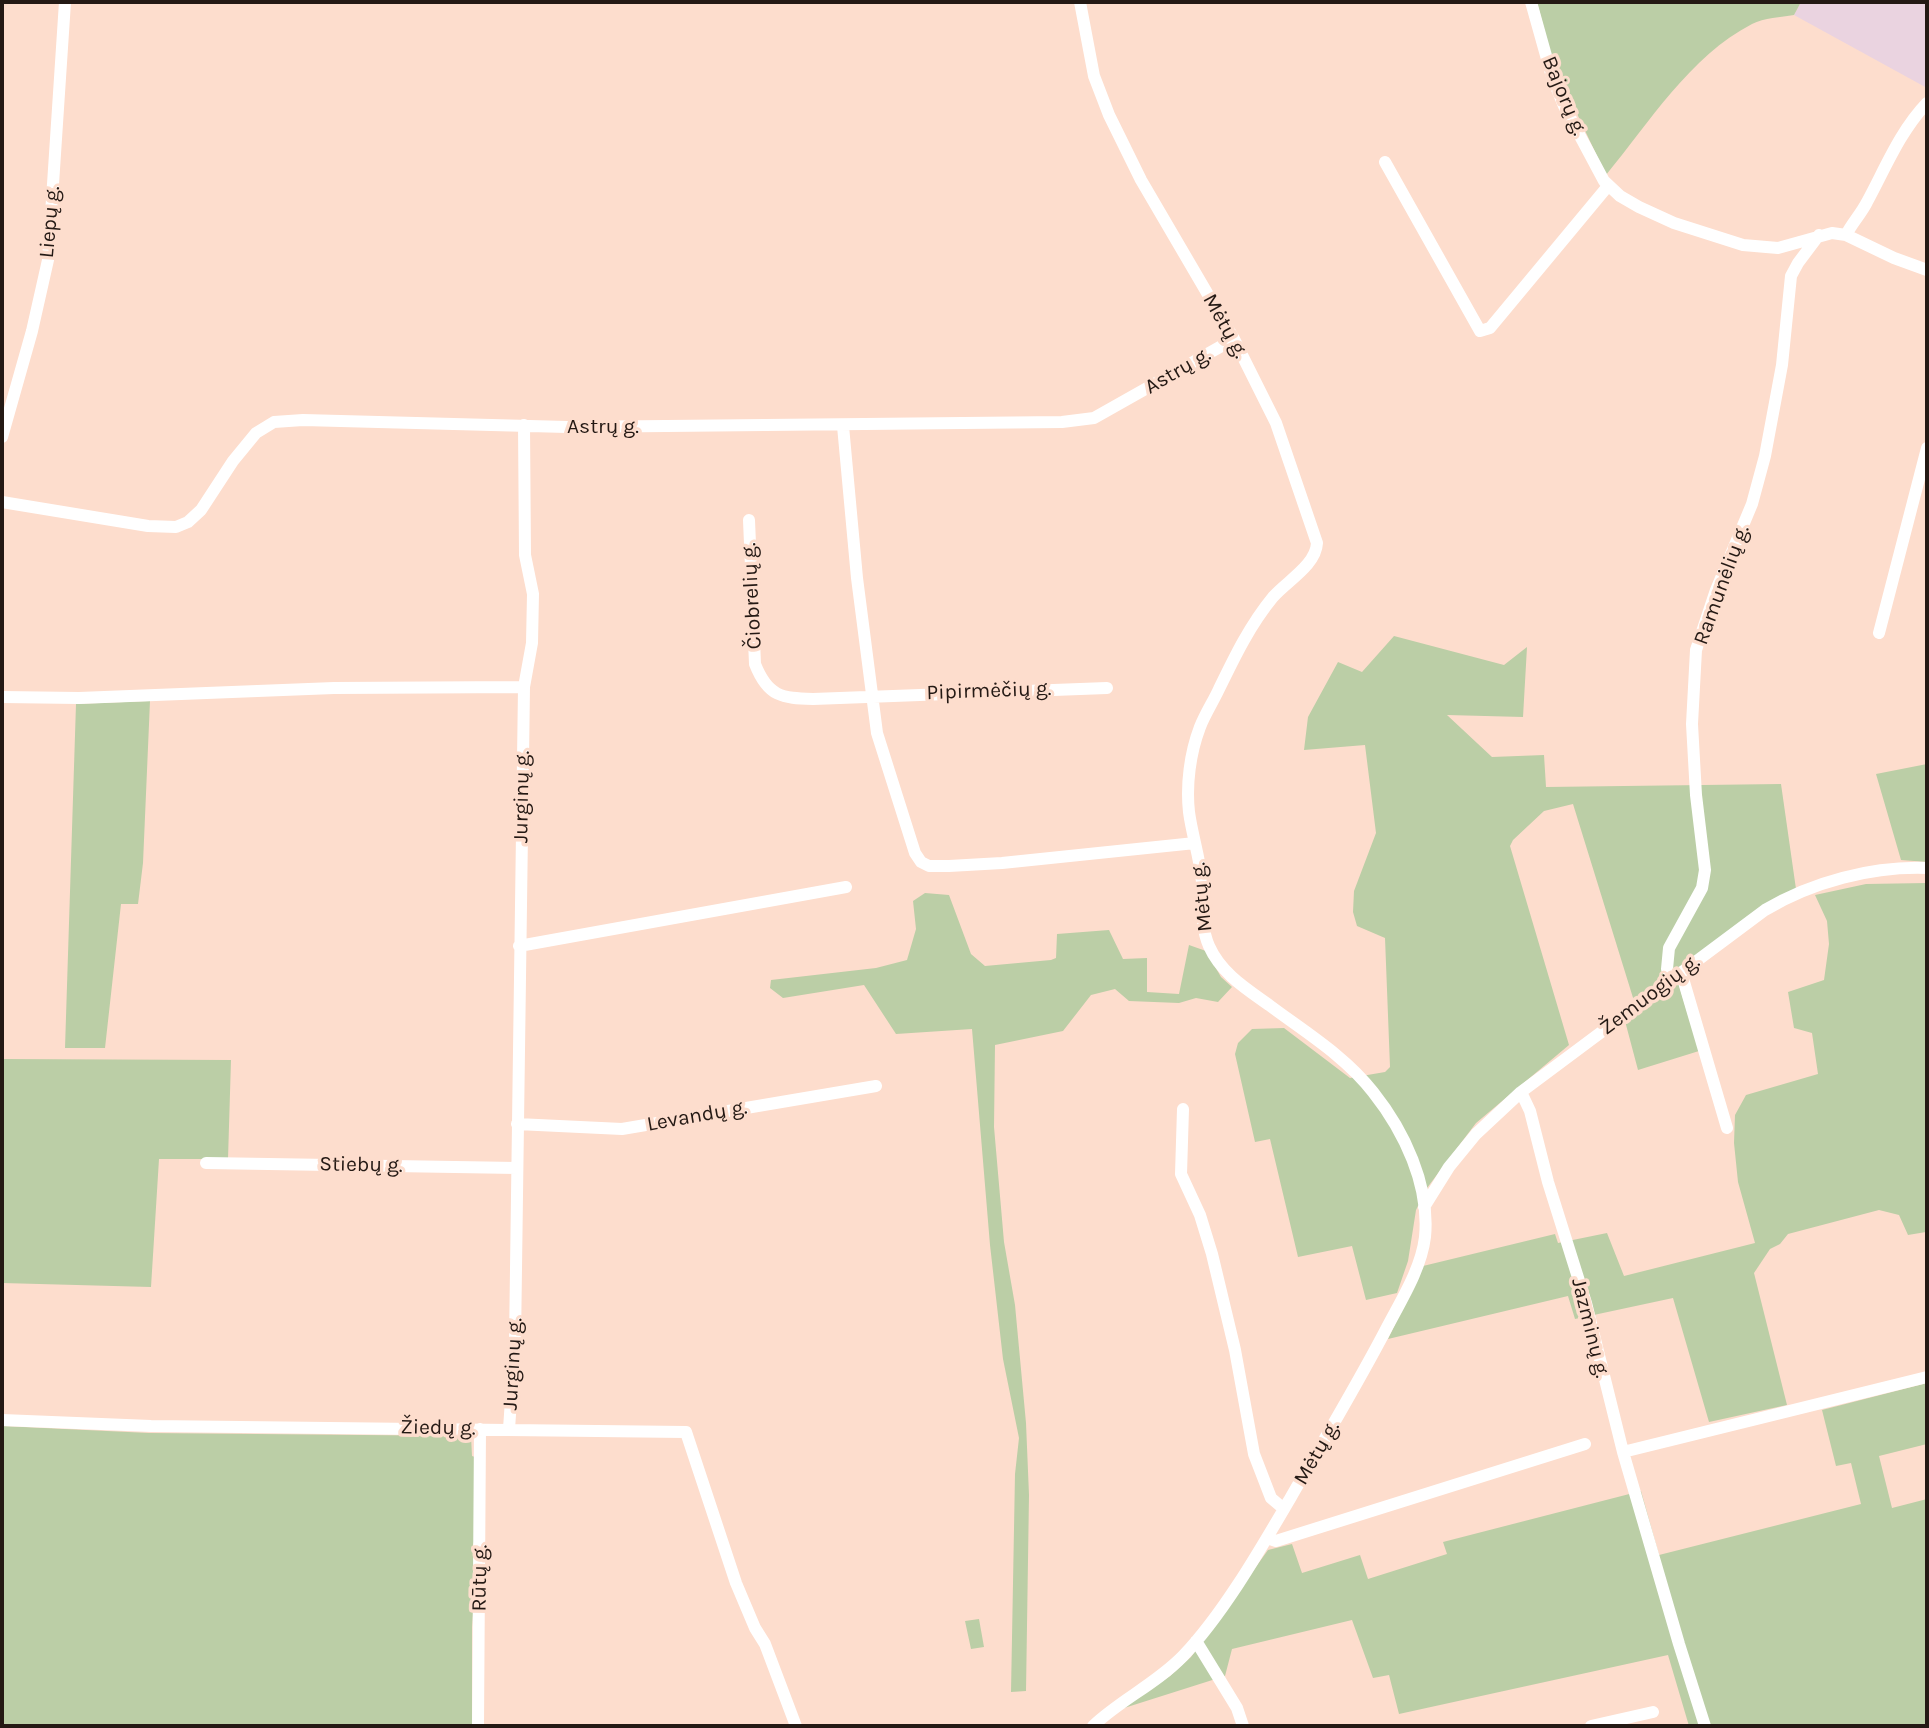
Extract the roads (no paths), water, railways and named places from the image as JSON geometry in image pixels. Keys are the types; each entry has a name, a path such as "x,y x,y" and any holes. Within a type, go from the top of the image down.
{"street":[{"name":"Liepų g.","path":"2,438 32,331 48,260 65,2"},
{"name":"Mėtų g.","path":"1080,2 1094,76 1119,136 1141,180 1234,339 1276,423 1317,543 1317,550 1311,560 1275,594 1241,640 1200,728 1191,762 1188,794 1202,881 1207,943 1217,960 1236,982 1352,1069 1373,1092 1404,1140 1418,1178 1424,1207 1425,1238 1416,1267 1366,1368 1267,1538 1196,1641 1169,1670 1112,1709 1093,1726"},
{"name":"Bajorų g.","path":"1531,2 1552,77 1564,106 1608,186"},
{"path":"1846,234 1916,115 1927,103"},
{"path":"1385,162 1480,331 1490,328 1608,186 1639,207 1709,236 1760,248 1786,245 1819,235 1846,234 1894,258 1927,270"},
{"name":"Ramunėlių g.","path":"1727,1128 1684,982 1667,969 1669,948 1702,888 1705,870 1696,795 1692,724 1696,650 1716,590 1752,504 1765,456 1782,365 1789,287 1798,263 1819,235"},
{"path":"1786,245 1793,250 1798,263"},
{"name":"Astrų g.","path":"2,502 148,526 176,527 188,522 201,510 256,433 274,422 303,420 523,425 844,426 1024,424 1094,418 1234,339"},
{"name":"Jurginų g.","path":"509,1429 516,1341 524,687 532,643 533,594 526,555 523,425"},
{"path":"844,426 858,578 877,733 915,853 921,862 929,866 1002,863 1195,843"},
{"path":"1879,633 1927,448"},
{"name":"Čiobrelių g.","path":"749,520 755,664 763,682 777,695 788,698 872,697"},
{"path":"2,697 79,698 334,688 524,687"},
{"name":"Pipirmėčių g.","path":"872,697 1107,688"},
{"name":"Žemuogių g.","path":"1424,1207 1449,1167 1468,1144 1521,1092 1784,899 1847,877 1895,868 1927,868"},
{"path":"519,946 846,887"},
{"name":"Levandų g.","path":"517,1124 622,1129 876,1086"},
{"name":"Jazminų g.","path":"1521,1092 1530,1111 1548,1182 1586,1303 1623,1452 1705,1726"},
{"path":"1183,1110 1181,1174 1200,1215 1212,1254 1238,1362 1254,1454 1271,1498 1284,1509"},
{"name":"Stiebų g.","path":"206,1163 517,1168"},
{"path":"1623,1452 1927,1377"},
{"name":"Žiedų g.","path":"2,1420 150,1426 685,1432 736,1583 755,1628 765,1644 796,1726"},
{"name":"Rūtų g.","path":"478,1726 480,1429"},
{"path":"1267,1538 1276,1541 1585,1444"},
{"path":"1196,1641 1237,1709 1243,1726"},
{"path":"1591,1726 1653,1713"}]}
